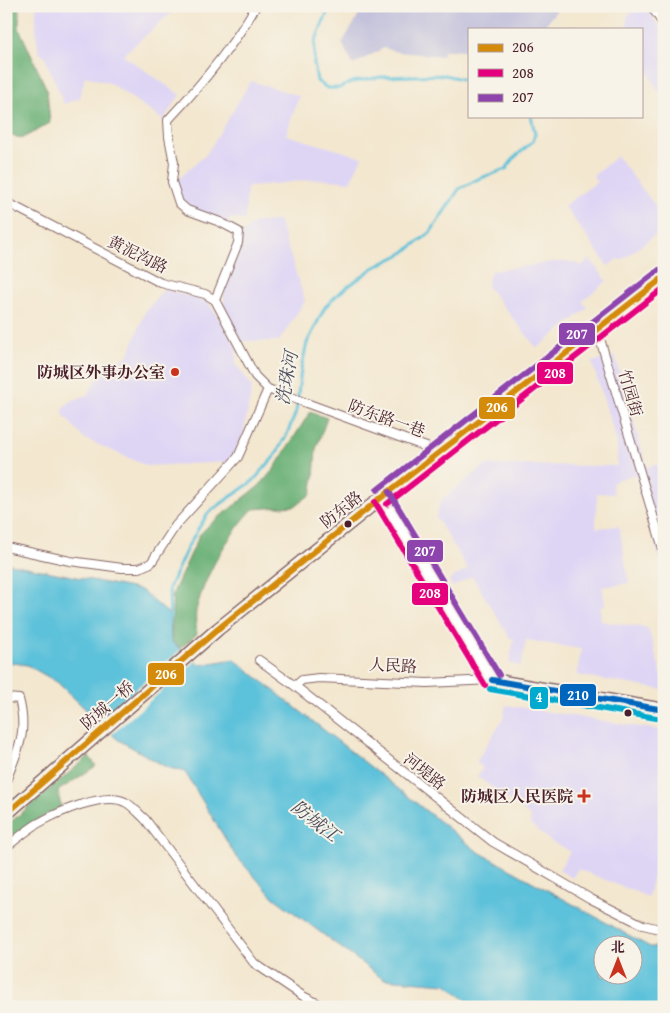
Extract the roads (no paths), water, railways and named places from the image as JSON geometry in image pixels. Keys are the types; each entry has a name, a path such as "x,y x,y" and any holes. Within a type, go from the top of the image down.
{"main road":[{"name":"防东路","path":"207,639 382,497 664,277"},
{"path":"382,497 492,680"},
{"name":"防城一桥","path":"6,814 207,639"},
{"name":"人民路","path":"492,680 664,710"}],"street":[{"path":"6,547 70,560 122,568 139,568 151,563 176,525 238,457 268,389 255,376 216,300 238,243 238,232 220,222 187,210 179,203 172,182 174,163 168,137 168,120 189,98 242,31 256,6"},
{"path":"651,6 664,25"},
{"name":"黄泥沟路","path":"6,202 161,283 204,294 216,300"},
{"name":"竹园街","path":"597,329 664,552"},
{"name":"防东路一巷","path":"268,389 440,452"},
{"name":"河堤路","path":"259,660 295,686 493,842 591,900 643,925 664,930"},
{"name":"人民路","path":"295,686 302,680 319,678 428,683 492,680"},
{"path":"6,698 18,699 24,724 21,740 6,781"},
{"path":"6,847 38,824 67,810 108,799 124,801 146,819 254,962 303,996 325,1007"}],"water":[{"name":"防城江","path":"6,563 141,590 170,615 171,641 200,665 234,659 477,851 630,936 592,936 592,986 642,986 642,943 650,947 664,947 664,1007 475,1007 446,984 383,979 273,897 235,855 185,772 166,767 117,739 57,682 27,665 6,662"}],"waterway":[{"name":"洗珠河","path":"330,6 315,42 314,63 317,81 327,88 339,88 352,82 381,77 445,75 468,81"},
{"name":"洗珠河","path":"170,618 169,588 188,546 208,513 253,481 275,456 287,434 296,412 301,369 307,343 325,307 338,294 373,268 403,253 430,233 459,189 478,179 506,169 515,157 533,141 535,134 531,118"}],"place":[{"name":"防城区外事办公室","path":"175,372"},
{"name":"防城区人民医院","path":"584,796"}]}
